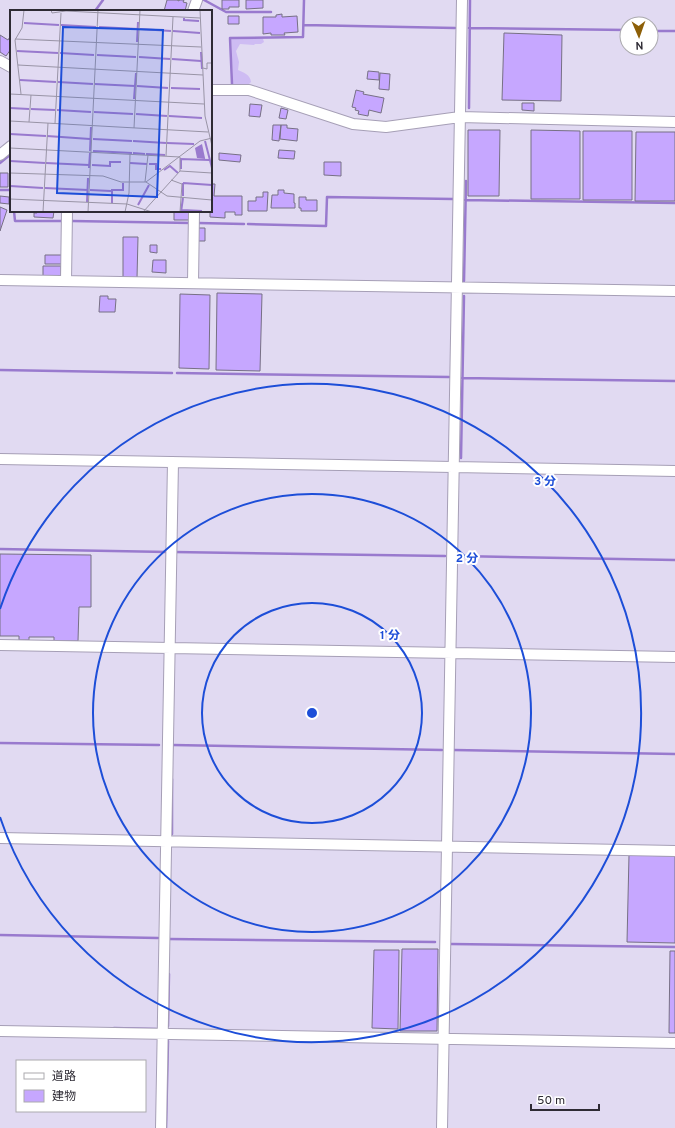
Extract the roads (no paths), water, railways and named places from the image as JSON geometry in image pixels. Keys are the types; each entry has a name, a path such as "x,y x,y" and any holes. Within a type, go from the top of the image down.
{"street":[{"path":"193,10 197,0"},
{"path":"442,1128 462,0"},
{"path":"0,61 10,66"},
{"path":"212,90 249,90 353,124 369,126 386,127 460,117 675,122"},
{"path":"0,155 10,147"},
{"path":"66,281 67,212"},
{"path":"193,283 194,212"},
{"path":"0,280 675,291"},
{"path":"0,459 675,471"},
{"path":"161,1128 173,462"},
{"path":"0,645 675,657"},
{"path":"0,838 675,851"},
{"path":"0,1031 675,1043"}],"waterway":[{"path":"96,10 103,0"},
{"path":"204,0 226,12 271,12"},
{"path":"232,84 230,38 303,37 304,0"},
{"path":"469,108 470,0"},
{"path":"304,25 455,28"},
{"path":"469,28 619,30"},
{"path":"659,31 675,31"},
{"path":"0,163 10,155"},
{"path":"464,281 466,181"},
{"path":"0,190 10,190"},
{"path":"248,224 326,226 327,197 453,199"},
{"path":"465,200 675,203"},
{"path":"14,212 15,221 62,221"},
{"path":"72,221 191,223"},
{"path":"198,223 244,224"},
{"path":"461,458 464,296"},
{"path":"0,370 172,373"},
{"path":"177,373 449,377"},
{"path":"462,378 675,381"},
{"path":"0,549 168,552"},
{"path":"174,552 445,556"},
{"path":"458,556 675,560"},
{"path":"0,743 159,745"},
{"path":"173,745 442,750"},
{"path":"454,750 675,754"},
{"path":"172,779 172,834"},
{"path":"0,935 158,938"},
{"path":"169,939 435,942"},
{"path":"451,944 675,947"},
{"path":"168,1026 169,974"},
{"path":"114,1028 156,1029"},
{"path":"166,1128 168,1041"}]}
